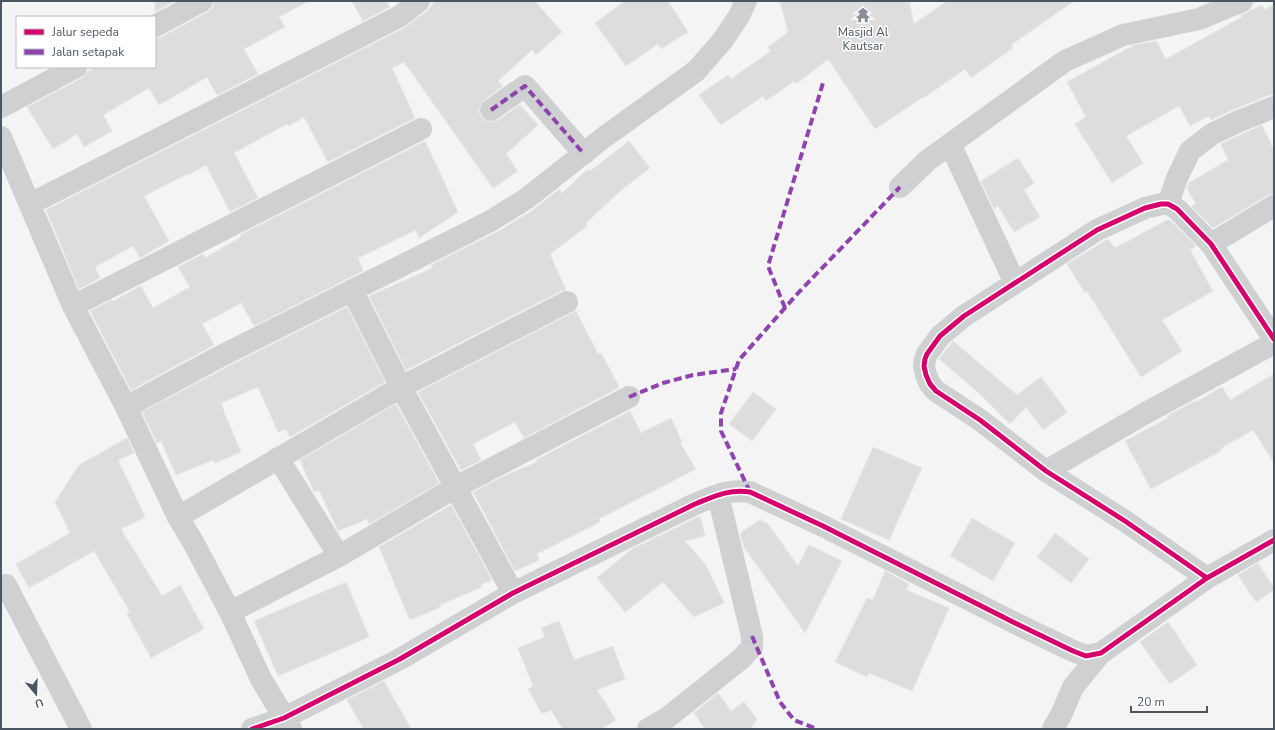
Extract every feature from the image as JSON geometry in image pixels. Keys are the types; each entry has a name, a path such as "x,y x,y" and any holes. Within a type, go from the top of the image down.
{"street":[{"path":"156,25 202,1"},
{"path":"30,204 400,16 419,1"},
{"path":"126,407 219,357 492,220 526,199 632,117 696,71 724,40 746,1"},
{"path":"900,187 928,160 1065,61 1123,35 1199,18 1242,1"},
{"path":"1,107 74,68"},
{"path":"490,110 525,86 584,154"},
{"path":"1168,204 1177,178 1190,151 1212,134 1274,107"},
{"path":"73,306 421,129"},
{"path":"1,137 73,306 126,407 178,517 230,612 262,679 288,723"},
{"path":"950,144 1015,283"},
{"path":"1207,578 1125,522 1046,471 980,420 936,391 930,384 924,366 928,354 940,336 964,316 1097,230 1145,208 1161,204 1168,204 1177,209 1211,244 1274,340"},
{"path":"1211,244 1274,206"},
{"path":"352,290 401,387 513,593"},
{"path":"178,517 401,387 567,302"},
{"path":"1046,471 1144,414 1274,343"},
{"path":"230,612 339,556 456,487 629,397"},
{"path":"278,458 339,556"},
{"path":"252,729 288,723 513,593 718,494 737,490 750,492 823,526 1073,651 1086,656 1101,653"},
{"path":"648,729 667,718 741,659 752,647 752,636 718,494"},
{"path":"1053,729 1062,713 1072,688 1101,653 1207,578 1274,540"},
{"path":"6,585 82,729"}],"building":[{"path":"155,1 175,1 155,12"},
{"path":"214,1 309,1 279,17 285,27 244,49 258,74 217,95 207,77 159,105 149,88 103,115 112,131 84,147 77,134 53,149 27,107 82,78 87,72 94,68 156,68 156,38 161,37 208,12 213,7"},
{"path":"352,1 386,1 390,7 363,21"},
{"path":"435,1 535,1 562,32 536,55 532,50 498,81 503,86 484,100 480,105 479,112 481,117 486,121 493,122 498,120 520,105 538,125 506,154 518,171 493,188 404,62 392,68 415,118 328,162 304,117 289,126 287,124 234,153 258,198 230,212 206,165 188,175 187,174 144,196 169,241 140,258 133,246 95,267 100,278 79,289 46,210 406,27 427,11"},
{"path":"625,1 668,1 688,32 661,49 658,44 626,66 595,23"},
{"path":"780,1 909,1 914,24 947,1 1074,1 1011,45 1013,48 971,78 965,69 924,98 923,97 875,129 828,59 796,84 794,81 766,101 763,96 721,125 699,95 728,75 731,79 771,51 768,47 788,32"},
{"path":"1274,4 1274,95 1269,95 1211,120 1209,116 1190,126 1179,106 1126,136 1143,163 1112,183 1075,124 1086,117 1067,82 1134,45 1156,41 1166,59 1242,17 1241,15 1262,5 1264,10"},
{"path":"1262,125 1274,150 1274,194 1268,195 1213,228 1191,206 1196,204 1187,188 1189,183 1228,160 1221,144"},
{"path":"425,141 458,212 419,238 416,230 358,258 363,271 254,326 241,303 202,324 214,345 131,390 90,311 141,286 153,308 190,287 178,267 203,254 205,258 241,237 240,235"},
{"path":"629,141 650,168 620,191 586,223 587,226 550,254 566,290 561,291 406,370 369,296 433,268 431,265 499,231 533,210 559,189 562,193 588,169 590,171"},
{"path":"1018,158 1034,183 1024,190 1040,217 1014,232 998,206 994,209 981,181"},
{"path":"1169,219 1196,246 1190,250 1213,291 1162,320 1182,351 1141,377 1087,291 1085,293 1067,264 1108,239 1115,248"},
{"path":"347,307 385,382 290,437 286,429 278,432 258,387 221,403 241,452 215,463 213,460 176,475 161,441 157,443 142,412 225,368"},
{"path":"576,311 598,354 601,353 619,386 618,388 524,438 515,422 473,444 481,460 461,470 418,392"},
{"path":"953,341 1017,395 1041,377 1067,412 1043,430 1026,407 1010,424 980,394 939,359"},
{"path":"1274,374 1274,463 1253,430 1220,449 1221,451 1151,489 1125,441 1168,418 1167,416 1222,387 1230,400"},
{"path":"753,392 776,409 752,441 729,424"},
{"path":"396,404 439,483 369,524 367,519 338,531 319,490 314,492 300,460"},
{"path":"630,411 641,433 671,418 682,442 680,443 696,469 599,519 600,522 537,554 539,560 515,571 473,492 502,477 537,462 536,460"},
{"path":"127,438 134,453 118,460 145,517 121,529 162,596 180,585 204,629 151,658 127,614 130,612 94,551 29,588 16,564 70,533 55,502 79,465"},
{"path":"873,447 922,468 889,540 841,519"},
{"path":"451,505 492,580 481,585 482,587 440,605 441,607 410,620 379,547"},
{"path":"700,516 705,536 685,541 706,565 724,603 694,617 663,582 625,612 597,578 632,549"},
{"path":"972,518 1015,543 993,581 950,556"},
{"path":"760,520 768,524 798,566 809,545 842,561 805,633 744,547 740,533"},
{"path":"1055,533 1089,559 1071,583 1037,557"},
{"path":"1258,563 1274,590 1256,602 1238,575"},
{"path":"885,571 909,584 906,590 949,608 912,691 869,673 867,677 835,662 867,598 873,600"},
{"path":"346,582 369,637 278,676 254,621"},
{"path":"559,621 574,660 613,646 625,679 597,690 616,720 601,729 563,729 551,710 542,714 528,689 533,686 518,648 545,637 541,628"},
{"path":"1168,622 1197,665 1170,684 1140,642"},
{"path":"384,681 411,729 364,729 347,700"},
{"path":"718,693 731,711 744,702 757,719 750,729 705,729 694,713"}],"marked path":[{"path":"785,308 768,266 823,83"},
{"path":"491,110 525,86 584,154"},
{"path":"750,492 721,431 721,413 739,360 799,292 900,187"},
{"path":"629,397 663,383 693,375 736,369"},
{"path":"752,636 780,702 794,720 817,729"}],"cycle path":[{"path":"1207,578 1125,521 1046,471 980,420 936,391 930,384 926,375 924,366 925,359 940,336 964,316 1097,230 1145,208 1161,204 1168,204 1177,209 1211,244 1274,339"},
{"path":"252,729 284,718 400,659 513,593 695,504 728,492 750,492 823,526 1013,622 1086,656 1101,653 1207,578 1274,540"}],"place":[{"name":"Masjid Al Kautsar","path":"863,15"}]}
